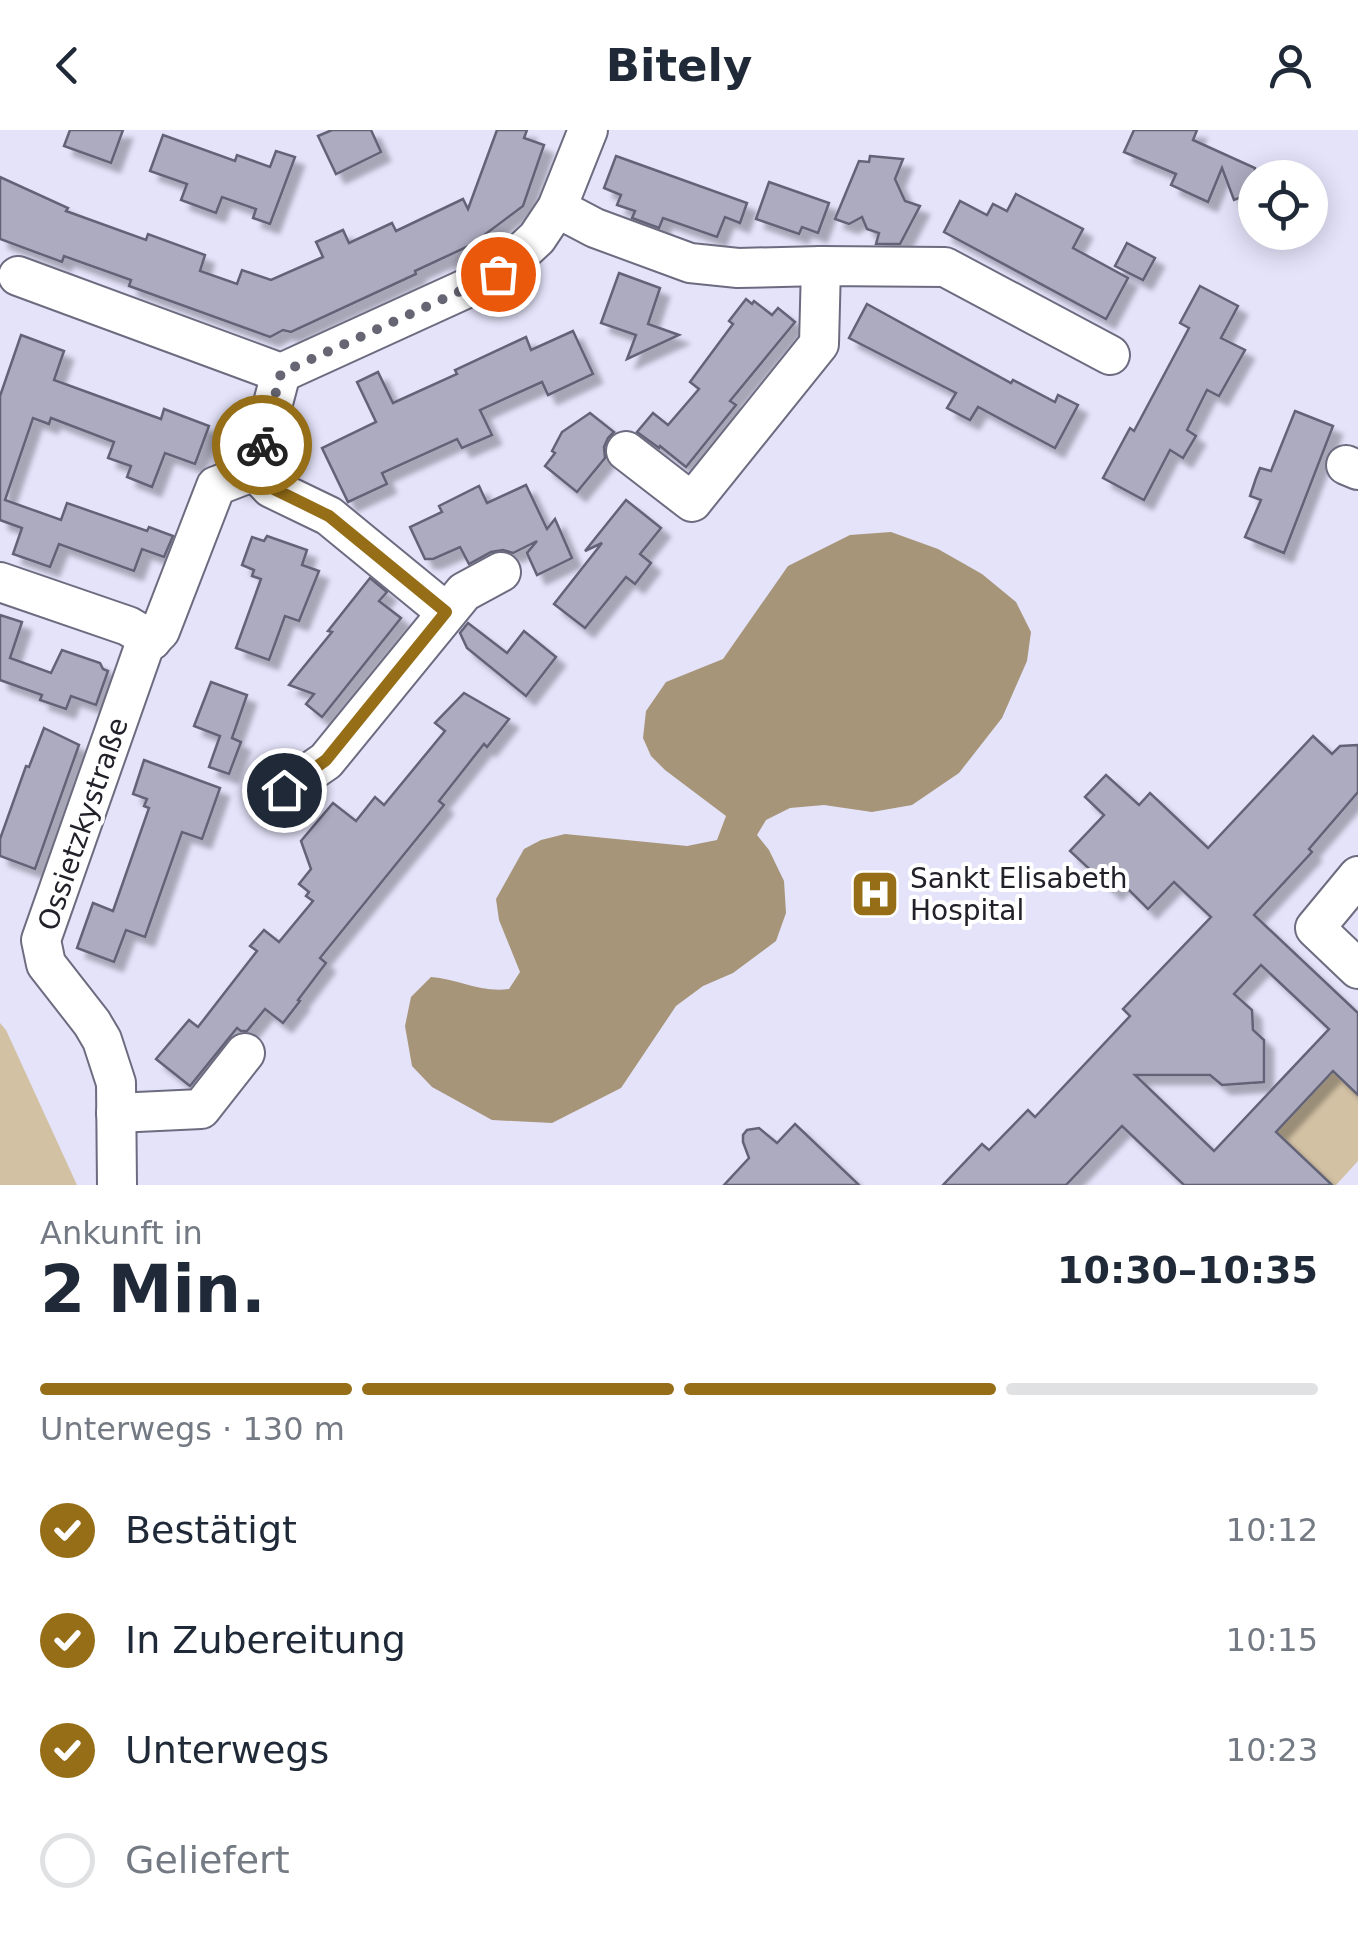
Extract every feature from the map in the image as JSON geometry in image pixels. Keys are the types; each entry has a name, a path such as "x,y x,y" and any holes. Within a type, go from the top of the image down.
{"street":[{"path":"18,276 281,373 498,274 537,238 558,208 588,130"},
{"path":"558,208 595,228 690,263 738,268 945,267 1110,355"},
{"path":"626,451 692,502 818,344 822,266"},
{"path":"281,373 256,471 272,488 329,516 446,612"},
{"name":"Ossietzkystraße","path":"117,1185 116,1083 92,1023 46,964 42,940 144,647 160,632 216,486 256,471"},
{"path":"284,790 326,760 464,592 502,572"},
{"path":"0,582 128,626 152,640"},
{"path":"1358,876 1314,928 1358,970"},
{"path":"116,1114 201,1109 245,1053"}],"shaded area":[{"path":"891,532 938,549 982,574 1016,602 1031,632 1027,661 1002,718 959,773 912,805 872,812 824,805 790,808 766,820 757,835 784,881 786,913 776,941 733,973 703,986 676,1006 621,1088 552,1123 492,1120 432,1087 412,1066 405,1026 411,997 431,977 489,989 509,989 520,972 499,920 496,899 524,849 565,834 687,846 717,840 726,816 651,756 643,738 646,711 666,682 723,659 788,566 850,535"},
{"path":"0,1023 6,1030 77,1185 0,1185"},
{"path":"1333,1071 1358,1095 1358,1161 1336,1185 1276,1132"}],"building":[{"path":"70,130 123,130 111,163 64,146"},
{"path":"332,130 371,130 381,152 336,174 318,136"},
{"path":"497,130 527,130 524,138 544,145 523,206 471,245 415,271 416,274 291,332 283,330 270,337 129,286 131,280 64,256 62,262 0,239 0,177 68,208 66,211 146,240 148,234 205,255 200,271 237,284 242,270 271,280 323,257 316,242 343,230 349,243 392,223 396,231 463,199 468,209"},
{"path":"1134,130 1197,130 1193,140 1238,160 1238,198 1234,200 1222,168 1208,202 1171,185 1176,174 1124,152"},
{"path":"163,135 235,161 237,155 270,167 276,151 295,157 270,224 253,218 256,209 222,197 216,213 181,200 187,184 150,171"},
{"path":"616,156 747,203 740,223 725,217 717,237 663,218 659,228 632,218 635,211 617,205 621,195 604,188"},
{"path":"870,156 903,159 895,179 905,201 920,206 900,244 876,244 879,233 867,229 862,217 849,224 835,219 859,161 869,162"},
{"path":"769,182 829,203 818,233 802,227 799,234 756,219"},
{"path":"1016,194 1083,229 1073,248 1128,278 1106,319 944,232 960,201 987,215 993,204 1007,211"},
{"path":"1127,243 1155,258 1143,280 1115,266"},
{"path":"619,273 660,288 648,324 679,335 627,359 636,335 601,323"},
{"path":"1200,286 1238,306 1221,338 1245,350 1219,396 1207,390 1187,430 1196,436 1183,458 1170,450 1144,500 1103,478 1130,428 1134,431 1189,328 1180,323"},
{"path":"746,299 772,315 778,308 795,322 730,401 736,405 686,467 637,432 653,413 668,425 699,389 690,382 733,324 729,321"},
{"path":"867,304 1011,383 1013,380 1055,402 1058,395 1078,405 1055,448 978,407 970,420 947,408 956,393 849,338"},
{"path":"573,331 593,374 548,395 542,382 480,410 492,435 462,448 457,439 382,473 387,484 348,502 322,448 376,422 357,382 378,372 393,403 526,337 531,350"},
{"path":"21,335 64,351 54,380 161,419 164,409 209,426 195,464 165,453 152,487 127,477 131,466 108,458 114,442 51,418 49,424 33,418 5,500 61,520 67,503 147,531 149,527 173,536 164,557 142,549 134,571 59,544 50,567 13,554 22,528 0,520 0,396"},
{"path":"1295,411 1333,426 1284,553 1245,537 1261,500 1250,496 1256,478 1260,468 1271,471"},
{"path":"590,413 614,432 604,447 605,458 577,492 545,466 555,453 552,451 562,432"},
{"path":"526,485 547,529 555,519 572,558 537,575 527,553 537,541 513,553 491,552 469,564 460,547 425,559 410,527 442,512 439,506 479,486 487,503"},
{"path":"626,500 661,528 640,554 651,563 635,584 626,577 585,628 554,604 602,543 585,551"},
{"path":"267,536 307,550 302,565 319,571 299,621 285,616 269,660 236,648 261,579 252,576 254,570 242,565 252,537 264,541"},
{"path":"370,578 387,592 379,601 401,618 322,717 306,704 314,694 289,685"},
{"path":"0,615 22,622 10,658 51,673 62,650 100,663 108,671 96,705 71,696 66,709 40,700 42,695 0,680"},
{"path":"468,623 507,653 524,631 556,657 526,696 467,648 460,633"},
{"path":"211,682 247,695 232,738 241,742 229,774 209,767 220,736 194,726"},
{"path":"464,693 509,719 487,747 484,744 439,801 444,805 320,958 326,963 283,1023 265,1009 247,1031 237,1028 190,1086 156,1059 189,1020 198,1027 257,951 250,946 264,930 279,942 313,901 299,884 311,869 301,841 333,803 356,821 375,797 384,805 445,731 435,723"},
{"path":"44,728 79,745 35,869 0,856 0,839"},
{"path":"1313,736 1332,754 1340,746 1358,745 1358,792 1309,849 1312,852 1254,915 1358,1013 1358,1095 1333,1071 1276,1132 1332,1185 1184,1185 1122,1126 1066,1185 943,1185 982,1144 989,1150 1028,1110 1035,1117 1130,1016 1123,1009 1211,917 1174,882 1148,909 1121,882 1113,891 1070,851 1104,815 1085,797 1106,775 1139,805 1150,793 1208,848","holes":["1261,965 1329,1029 1214,1151 1135,1075 1210,1075 1222,1085 1264,1082 1264,1040 1253,1030 1252,1010 1234,994"]},
{"path":"144,760 220,788 202,839 182,832 145,937 126,930 114,962 77,948 93,903 113,911 149,808 144,806 147,799 133,794"},
{"path":"795,1124 859,1185 724,1185 749,1158 743,1142 747,1130 759,1128 777,1143"}],"way so far":[{"path":"262,445 281,373 498,274"}],"place":[{"name":"Sankt Elisabeth Hospital","path":"875,894"}],"route":[{"path":"262,445 256,471 272,488 329,516 446,612 326,760 284,790"}]}
